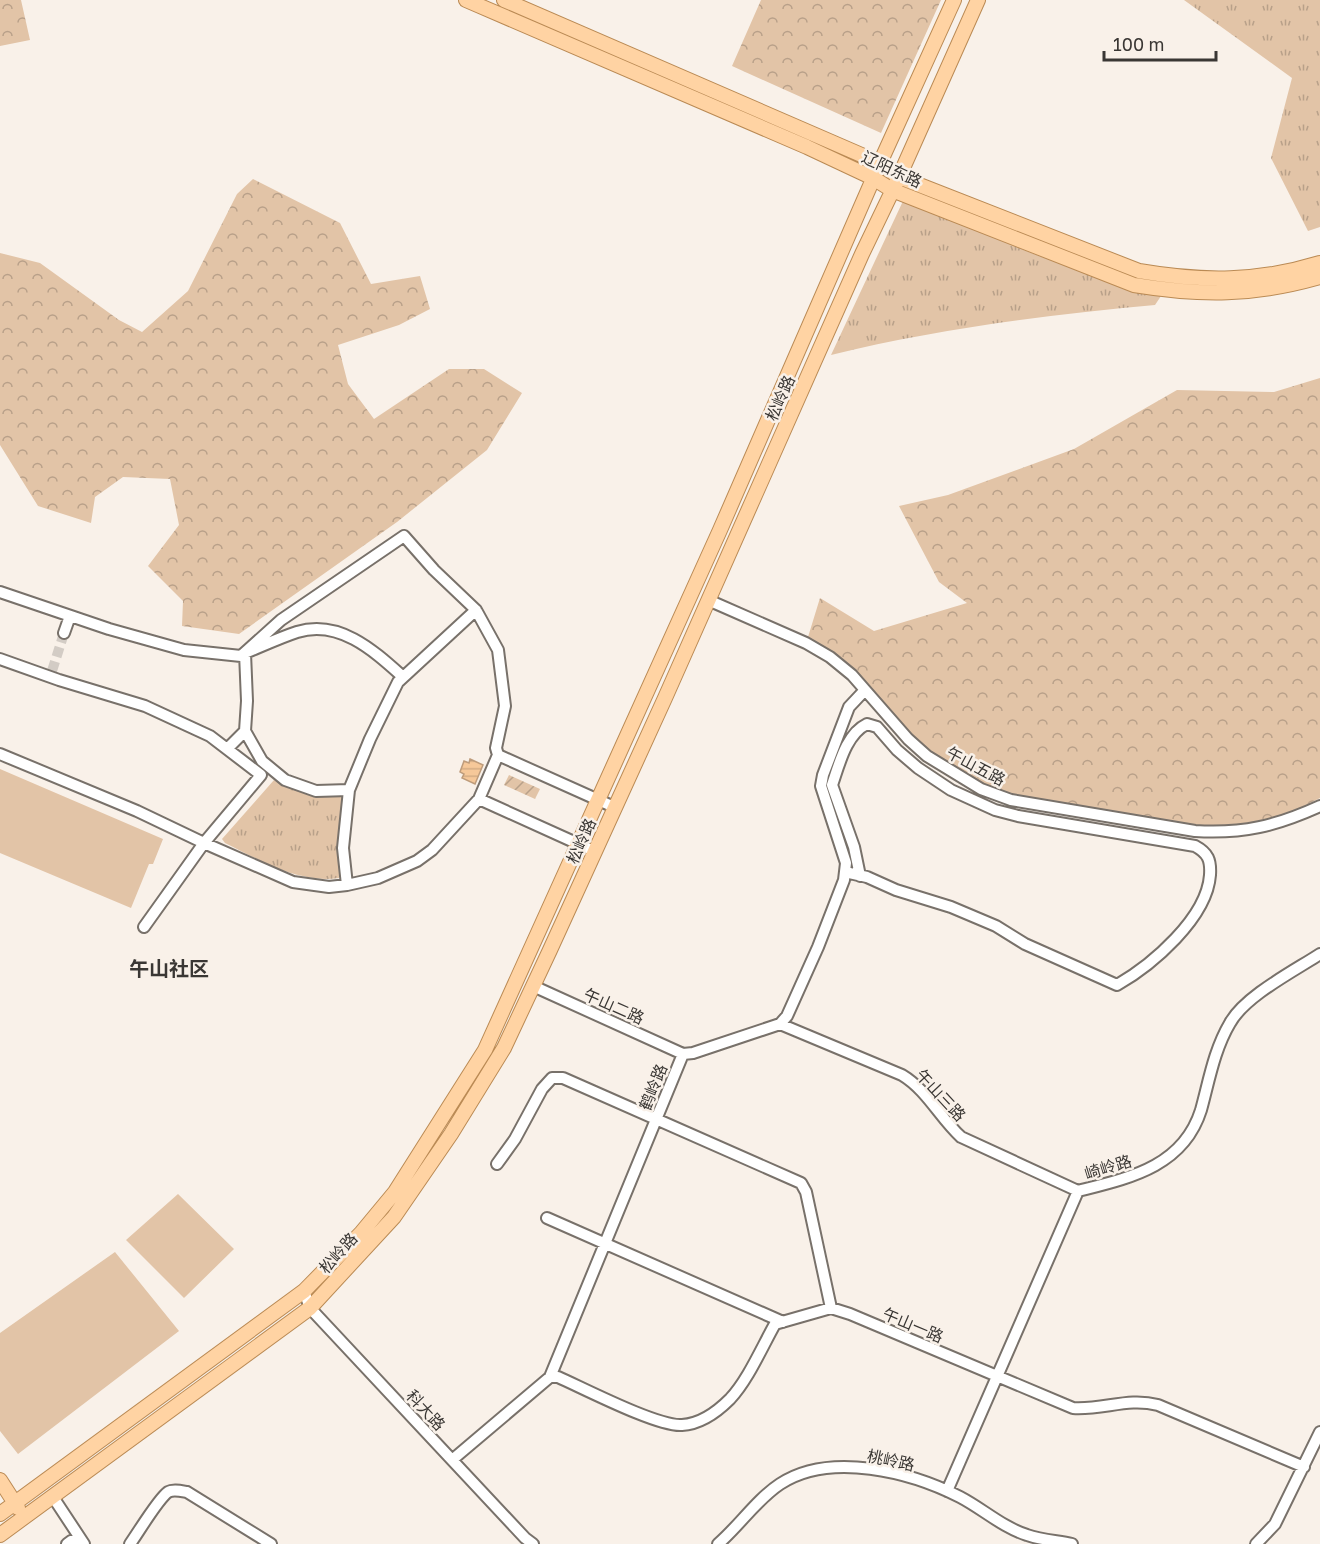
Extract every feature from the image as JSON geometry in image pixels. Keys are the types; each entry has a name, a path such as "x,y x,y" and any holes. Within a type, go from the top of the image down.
{"main road":[{"name":"辽阳东路","path":"466,0 873,178 892,190 1134,285 1166,290 1217,293 1258,291 1320,277"},
{"name":"辽阳东路","path":"505,0 880,163 899,177 1139,271 1170,276 1220,279 1260,277 1320,263"},
{"name":"松岭路","path":"8,1508 304,1291 361,1233 395,1192 448,1111 485,1050 720,530 873,178 954,0"},
{"name":"松岭路","path":"0,1535 310,1308 400,1208 451,1134 504,1048 533,986 978,0"},
{"path":"0,1480 8,1508"},
{"path":"0,1496 21,1521"}],"street":[{"path":"0,592 70,616 184,650 241,657 281,620 404,536 434,570 476,610 498,650 505,706 496,748 498,755 479,799 432,850 417,861 378,878 329,887 293,882 137,811 0,754"},
{"name":"午山五路","path":"708,600 806,643 830,657 852,675 908,739 927,756 981,789 1011,800 1195,831 1225,833 1287,821 1318,807"},
{"path":"347,885 343,848 349,790 370,739 402,676 476,610"},
{"path":"64,633 70,616"},
{"path":"245,653 298,631 318,629 344,633 375,651 402,676"},
{"path":"245,653 247,701 245,731 262,761 285,780 315,791 349,790"},
{"path":"0,659 145,706 210,736 261,775 204,843 144,927"},
{"path":"780,1024 787,1016 817,950 844,880 846,863 821,786 849,707 865,690"},
{"path":"845,872 951,907 996,926 1025,944 1117,985 1134,975 1162,951 1189,922 1204,900 1210,884 1211,863 1206,852 1195,846 1018,816 976,803 918,768 897,750 877,727 867,724 858,728 853,735 832,785 854,847 860,876"},
{"path":"228,748 245,731"},
{"path":"498,755 614,807"},
{"path":"479,799 594,851"},
{"name":"崎岭路","path":"947,1491 1078,1191 1124,1179 1161,1163 1186,1142 1200,1112 1212,1063 1230,1022 1250,1000 1320,954"},
{"name":"午山二路","path":"533,986 683,1054"},
{"name":"鹤岭路","path":"452,1460 550,1377 683,1054 693,1053 780,1024"},
{"name":"午山三路","path":"780,1024 902,1075 914,1082 961,1137 1078,1191"},
{"path":"497,1164 515,1139 542,1089 552,1078 563,1078 801,1183 806,1192 831,1308 776,1324 731,1398 704,1420 681,1425 655,1420 558,1377 550,1377"},
{"path":"547,1218 783,1322"},
{"name":"科大路","path":"304,1291 310,1308 533,1544"},
{"name":"午山一路","path":"831,1308 1073,1408 1089,1409 1132,1401 1158,1405 1304,1467"},
{"path":"1256,1544 1275,1524 1320,1432"},
{"name":"桃岭路","path":"718,1544 763,1496 782,1482 822,1468 861,1468 906,1476 947,1491 1007,1526 1029,1536 1072,1544"},
{"path":"130,1544 162,1498 169,1491 179,1490 187,1492 271,1544"},
{"path":"53,1497 82,1542"},
{"path":"67,1544 71,1541 82,1542"}],"green space":[{"path":"0,0 21,0 30,40 0,46"},
{"path":"761,0 941,0 881,133 732,66"},
{"path":"1184,0 1320,0 1320,227 1308,231 1271,158 1292,78"},
{"path":"253,179 340,223 371,284 420,276 430,309 399,325 338,345 348,384 374,419 449,369 484,369 522,393 487,450 397,522 239,634 182,626 183,601 148,566 179,525 170,479 123,477 95,497 91,523 38,506 0,445 0,253 40,263 119,320 142,332 188,291 237,194"},
{"path":"903,201 1039,256 1161,296 1155,305 992,324 831,355"},
{"path":"1320,378 1320,798 1283,817 1235,827 1190,826 1013,796 980,783 938,759 905,733 862,679 838,658 808,637 820,598 874,631 967,603 939,582 899,506 948,495 1074,449 1177,390 1274,392"},
{"path":"0,769 163,839 153,864 149,864 131,908 0,853"},
{"path":"509,775 540,789 535,799 504,785"},
{"path":"274,780 291,789 306,793 342,795 339,878 324,879 294,874 225,843 222,839"},
{"path":"178,1194 234,1249 184,1298 126,1240"},
{"path":"115,1252 179,1331 18,1454 0,1431 0,1333"}],"shaded area":[{"path":"470,759 483,765 475,784 462,778 464,774 460,772 464,761 469,763"}],"tunnel":[{"path":"52,671 64,633"}],"district":[{"name":"午山社区","path":"169,969"}]}
